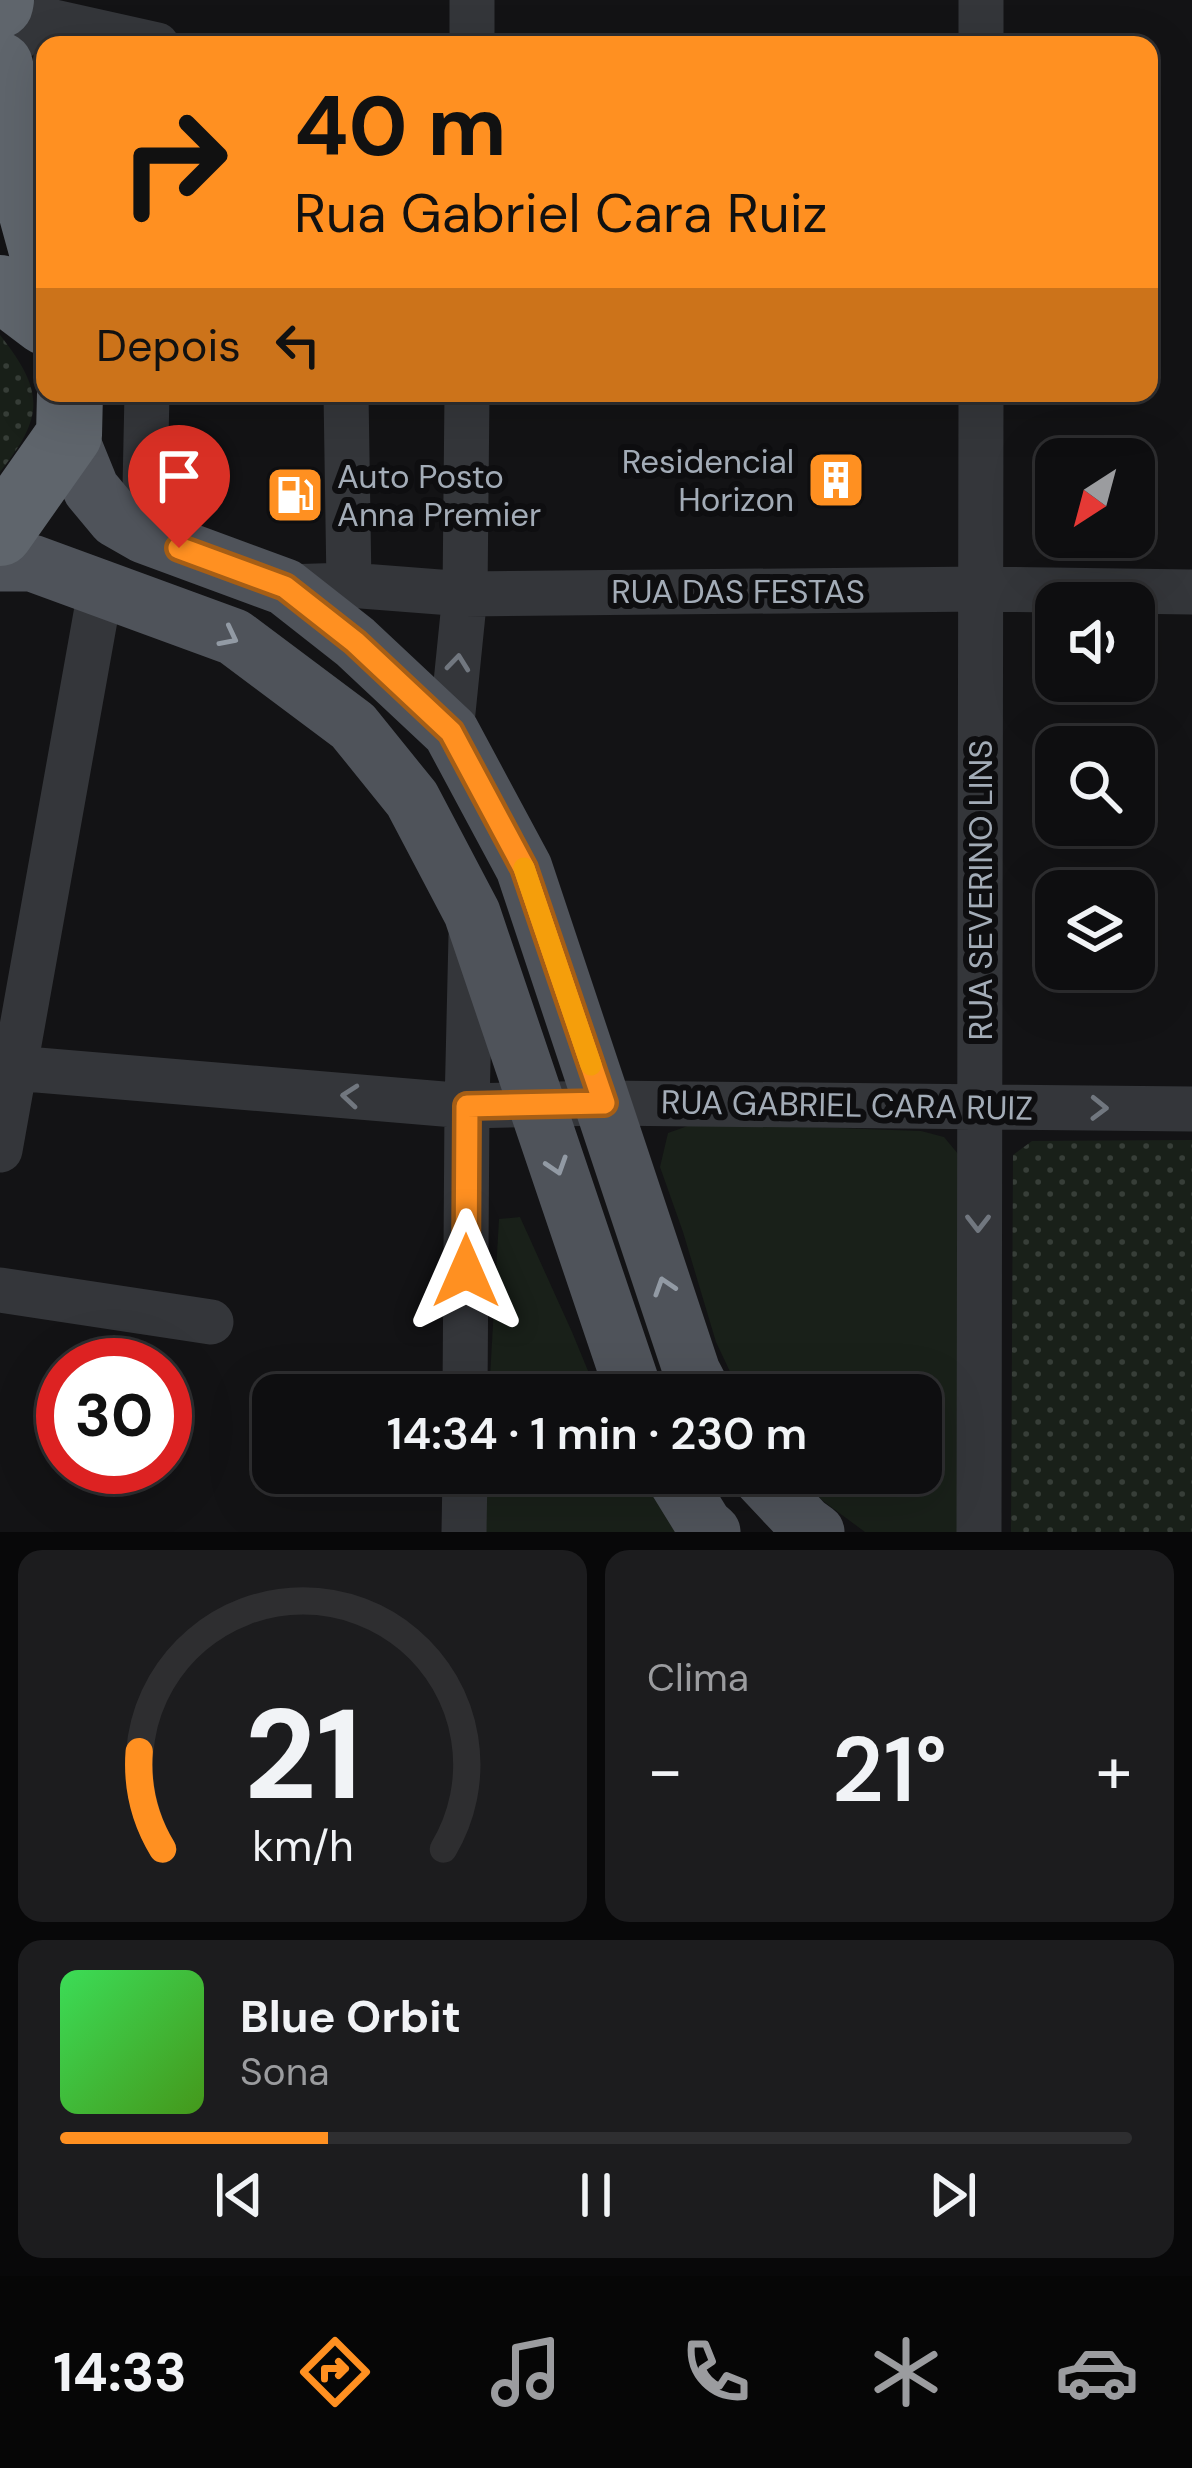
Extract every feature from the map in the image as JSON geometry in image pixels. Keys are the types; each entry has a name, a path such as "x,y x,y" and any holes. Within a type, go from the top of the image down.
{"highway":[{"path":"0,65 36,229"},
{"path":"0,288 36,315"},
{"path":"0,533 70,414"}],"main road":[{"path":"70,414 91,489 116,519 144,536 285,587 355,642 451,732 524,868 693,1374"},
{"path":"0,563 32,563 234,637 352,726 412,799 472,913 628,1374"},
{"path":"685,1494 706,1530"},
{"path":"777,1494 816,1532"}],"street":[{"path":"472,0 472,36"},
{"path":"981,36 982,0"},
{"path":"0,50 45,20 117,36"},
{"path":"144,536 147,402"},
{"path":"346,402 350,586"},
{"path":"451,732 466,594 467,402"},
{"name":"RUA SEVERINO LINS","path":"979,1532 981,402"},
{"path":"0,1150 7,1066 101,586"},
{"name":"RUA DAS FESTAS","path":"285,587 466,594 1192,592"},
{"path":"465,1374 472,913"},
{"name":"RUA GABRIEL CARA RUIZ","path":"7,1066 467,1106 1192,1109"},
{"path":"0,1290 211,1322"},
{"path":"464,1532 465,1494"}],"shaded area":[{"path":"0,335 25,372 33,404 25,435 0,472"},
{"path":"696,1123 921,1131 944,1137 959,1155 958,1532 865,1532 816,1494 942,1494 942,1374 731,1374 716,1342 660,1167 668,1133"},
{"path":"1192,1140 1192,1532 1011,1532 1013,1155 1032,1141"},
{"path":"520,1217 589,1374 490,1374 499,1219"},
{"path":"483,1494 656,1494 676,1532 481,1532"}],"slow traffic":[{"path":"524,868 591,1065"}],"place":[{"name":"Residencial Horizon","path":"836,480"},
{"name":"Auto Posto Anna Premier","path":"295,495"}],"route":[{"path":"179,548 285,587 355,642 451,732 524,868 604,1103 467,1106 466,1271"}]}
